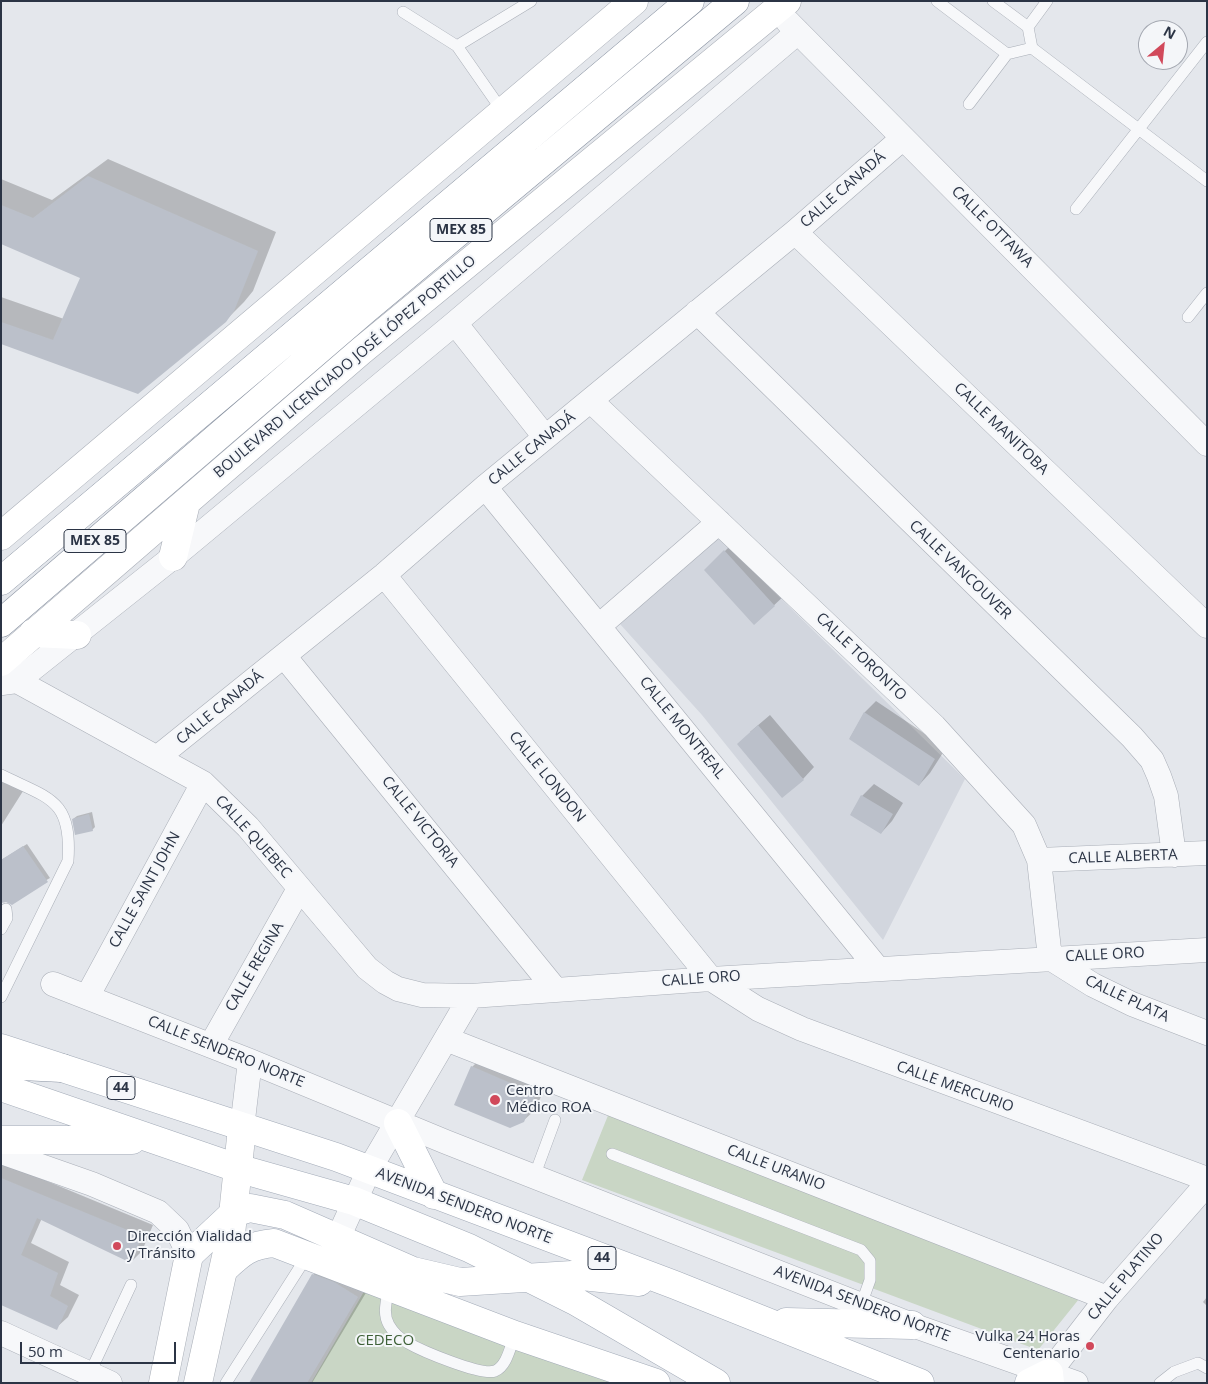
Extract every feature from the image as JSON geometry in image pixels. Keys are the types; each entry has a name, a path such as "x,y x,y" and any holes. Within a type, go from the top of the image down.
{"main road":[{"path":"1,536 634,1"},
{"path":"630,52 668,1"},
{"name":"MEX 85","path":"1,581 690,1"},
{"name":"BOULEVARD LICENCIADO JOSÉ LÓPEZ PORTILLO","path":"1,623 189,460 735,1"},
{"name":"BOULEVARD LICENCIADO JOSÉ LÓPEZ PORTILLO","path":"6,675 33,633 304,401 514,225 781,6"},
{"path":"173,557 186,503"},
{"path":"33,633 77,635"},
{"name":"AVENIDA SENDERO NORTE","path":"1,1048 242,1128 311,1148 434,1196 675,1285 920,1383"},
{"path":"1,1065 62,1068"},
{"path":"1,1087 238,1168 354,1202 468,1248 575,1301 716,1383"},
{"path":"398,1123 434,1196"},
{"path":"198,1383 225,1268 234,1213 242,1128"},
{"path":"1,1140 154,1139"},
{"path":"164,1383 188,1255 234,1213 250,1208 285,1215 413,1271 431,1288 515,1335 656,1383"},
{"path":"225,1268 243,1252 256,1244 274,1243 389,1286 431,1288 460,1282 572,1276 675,1285"},
{"path":"770,1322 912,1325"}],"street":[{"name":"CALLE OTTAWA","path":"781,6 798,32 1207,444"},
{"path":"6,675 77,635 456,323 798,32"},
{"name":"CALLE CANADÁ","path":"158,757 384,575 485,487 794,232 903,138"},
{"path":"514,225 535,254"},
{"name":"CALLE MANITOBA","path":"794,232 1207,626"},
{"name":"CALLE VANCOUVER","path":"697,312 1132,737 1152,760 1166,796 1174,855"},
{"path":"456,323 545,438"},
{"path":"304,401 325,431"},
{"name":"CALLE TORONTO","path":"591,401 934,726 1024,825 1039,860 1050,958"},
{"name":"CALLE MONTREAL","path":"485,487 878,969"},
{"path":"599,626 719,522"},
{"name":"CALLE LONDON","path":"384,575 711,979"},
{"name":"CALLE VICTORIA","path":"284,656 555,989"},
{"name":"CALLE QUEBEC","path":"6,675 203,783 248,827 367,968 386,982 398,989 422,995 471,996"},
{"name":"CALLE SAINT JOHN","path":"87,997 203,783"},
{"name":"CALLE ALBERTA","path":"1039,860 1207,853"},
{"name":"CALLE REGINA","path":"211,1045 299,889"},
{"name":"CALLE ORO","path":"471,996 711,979 1207,950"},
{"name":"CALLE PLATA","path":"1050,958 1093,985 1124,1000 1207,1033"},
{"name":"CALLE MERCURIO","path":"711,979 758,1009 802,1029 1207,1178"},
{"name":"CALLE SENDERO NORTE","path":"53,984 211,1045 398,1123"},
{"path":"338,1238 369,1170 471,996"},
{"name":"CALLE URANIO","path":"446,1039 1107,1298"},
{"path":"242,1128 250,1061"},
{"name":"AVENIDA SENDERO NORTE","path":"398,1123 912,1325 1042,1379 1076,1383"},
{"path":"1,1152 92,1184 158,1212 177,1230 188,1255"},
{"name":"CALLE PLATINO","path":"1042,1379 1107,1298 1207,1184"},
{"path":"1,1334 100,1379"}],"lane":[{"path":"457,46 530,1"},
{"path":"937,1 1007,54"},
{"path":"994,1 1028,27 1032,48 1207,181"},
{"path":"1028,27 1047,1"},
{"path":"404,12 457,46 503,112"},
{"path":"1076,209 1207,42"},
{"path":"969,104 1007,54 1032,48"},
{"path":"1188,317 1207,292"},
{"path":"1,774 55,802 64,815 69,840 68,861 1,997"},
{"path":"1,929 8,918 6,909"},
{"path":"534,1177 555,1120"},
{"path":"612,1154 861,1250 870,1261 870,1280 861,1305"},
{"path":"226,1383 307,1255"},
{"path":"100,1379 131,1285"},
{"path":"389,1286 384,1312 388,1324 397,1336 408,1343 486,1372 495,1371 504,1364 515,1335"},
{"path":"1160,1383 1174,1372 1198,1363 1207,1368"}],"shaded area":[{"path":"716,535 965,779 883,940 702,715 620,624"}],"green space":[{"path":"609,1113 1079,1299 1038,1350 582,1180"},
{"name":"CEDECO","path":"366,1288 616,1383 311,1383"}],"building":[{"path":"88,176 258,251 234,311 226,322 138,394 1,344 1,322 53,340 80,278 1,244 1,205 33,218"},
{"path":"724,550 775,606 754,625 704,570"},
{"path":"864,712 935,759 919,786 849,739"},
{"path":"758,725 804,780 782,798 737,744"},
{"path":"861,795 893,814 881,834 850,815"},
{"path":"89,814 93,831 75,835 72,819"},
{"path":"23,846 48,882 12,905 6,902 1,903 1,860"},
{"name":"Centro Médico ROA","path":"471,1066 536,1094 524,1122 510,1128 454,1105"},
{"name":"Dirección Vialidad y Tránsito","path":"1,1178 142,1236 131,1263 37,1218 21,1255 58,1273 50,1296 68,1306 57,1330 1,1305"},
{"path":"312,1274 334,1282 358,1297 307,1383 249,1383"}],"place":[{"name":"Centro Médico ROA","path":"495,1100"},
{"name":"Dirección Vialidad y Tránsito","path":"117,1246"},
{"name":"Vulka 24 Horas Centenario","path":"1090,1346"}]}
